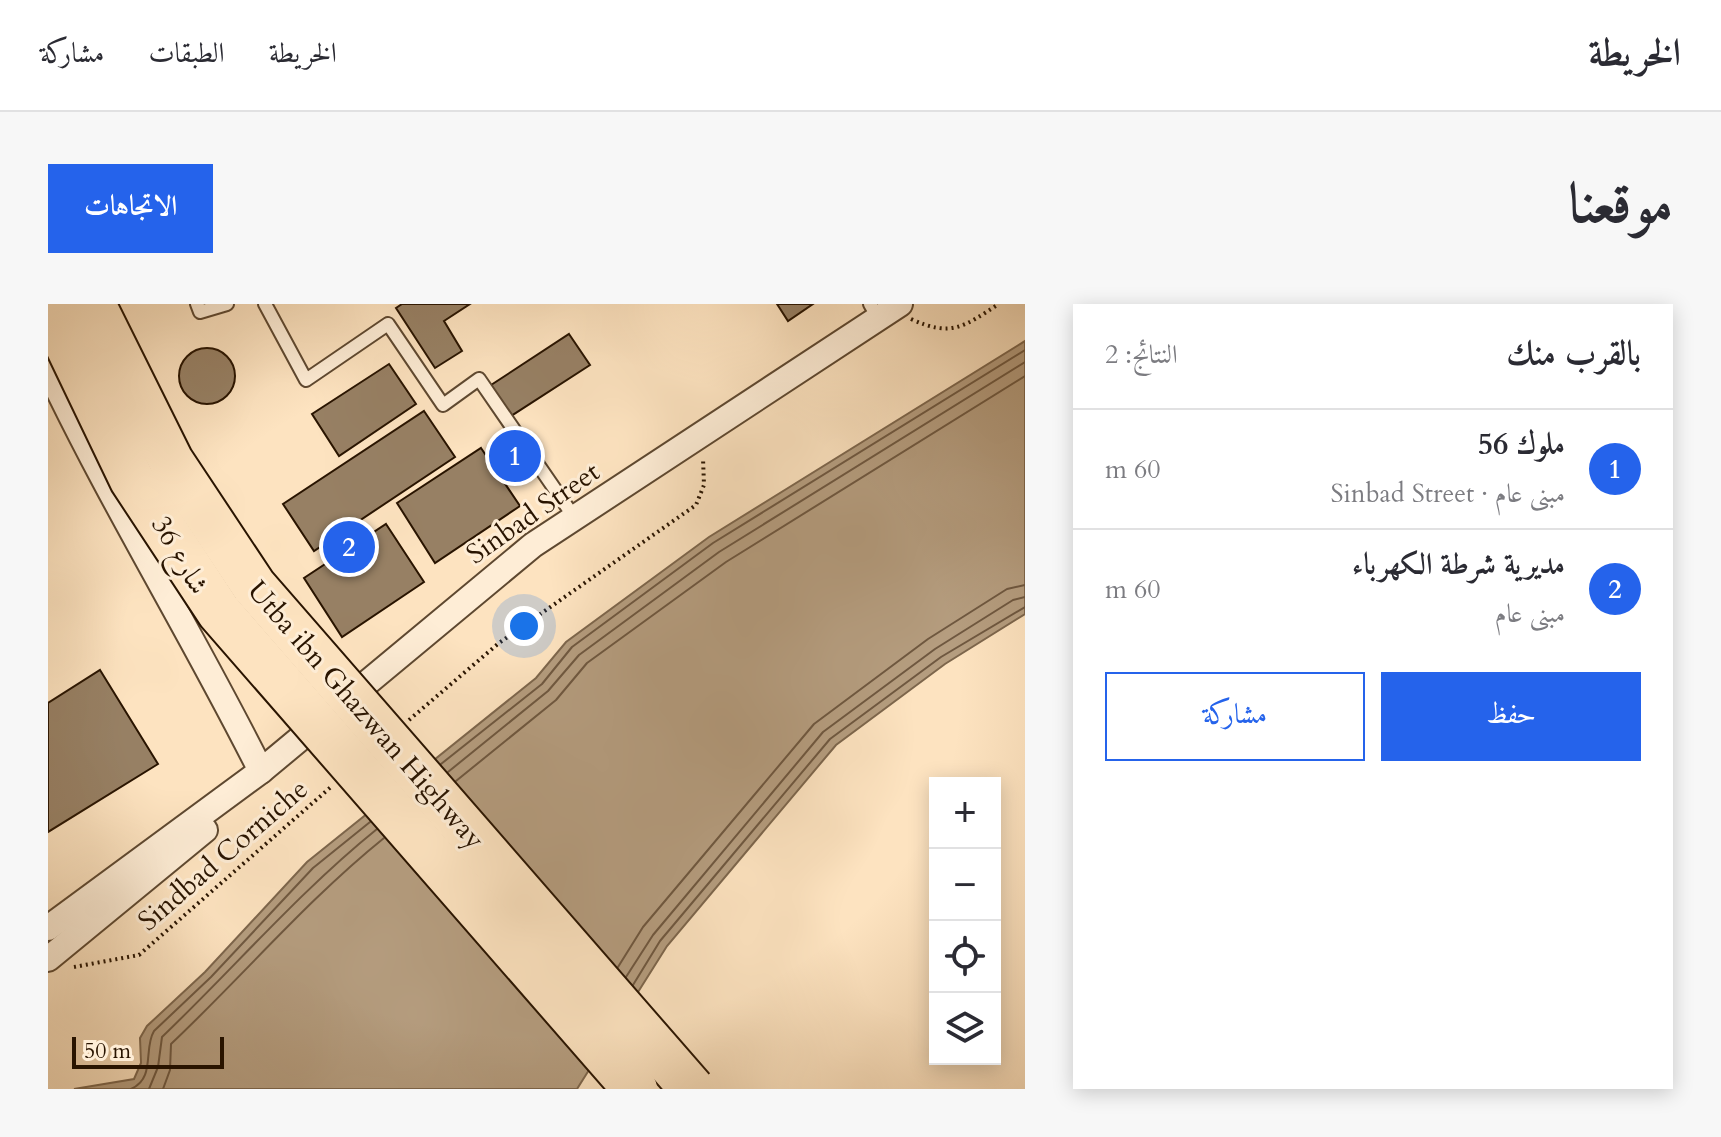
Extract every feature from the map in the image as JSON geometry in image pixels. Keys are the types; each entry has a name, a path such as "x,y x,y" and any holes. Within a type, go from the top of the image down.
{"highway":[{"name":"Utba ibn Ghazwan Highway","path":"93,304 171,461 254,586 692,1089"},
{"name":"Utba ibn Ghazwan Highway","path":"48,305 132,480 219,612 635,1089"}],"street":[{"name":"Sinbad Street","path":"261,771 502,567 885,309"},
{"name":"شارع 36","path":"48,369 92,462 207,663 261,771"},
{"path":"48,928 261,771"},
{"path":"55,962 240,800 261,771"}],"lane":[{"path":"197,304 200,312 227,304"},
{"path":"265,304 306,380 388,324 443,405 479,379 574,517"}],"path":[{"path":"885,309 932,329 960,329 999,304"},
{"path":"404,724 499,643 696,505 704,485 701,434"},
{"name":"Sindbad Corniche","path":"55,962 77,967 139,955 333,785"}],"water":[{"path":"1025,341 1025,614 945,664 836,745 667,946 577,1089 74,1089 134,1079 141,1063 140,1038 147,1026 205,972 307,862 536,678 566,642 709,537"}],"building":[{"path":"402,304 470,304 444,321 462,351 435,368 396,308"},
{"path":"777,304 813,304 788,321"},
{"path":"569,334 590,365 508,418 488,387"},
{"path":"207,348 227,356 235,376 227,396 207,404 187,396 179,376 187,356"},
{"path":"389,364 416,404 339,456 312,414"},
{"path":"424,411 455,457 314,551 283,504"},
{"path":"481,448 520,506 435,563 397,503"},
{"path":"386,524 424,582 342,637 304,578"},
{"path":"100,670 158,764 48,832 48,703"}],"place":[{"name":"ملوك 56","path":"515,456"},
{"name":"مديرية شرطة الكهرباء","path":"349,547"}]}
